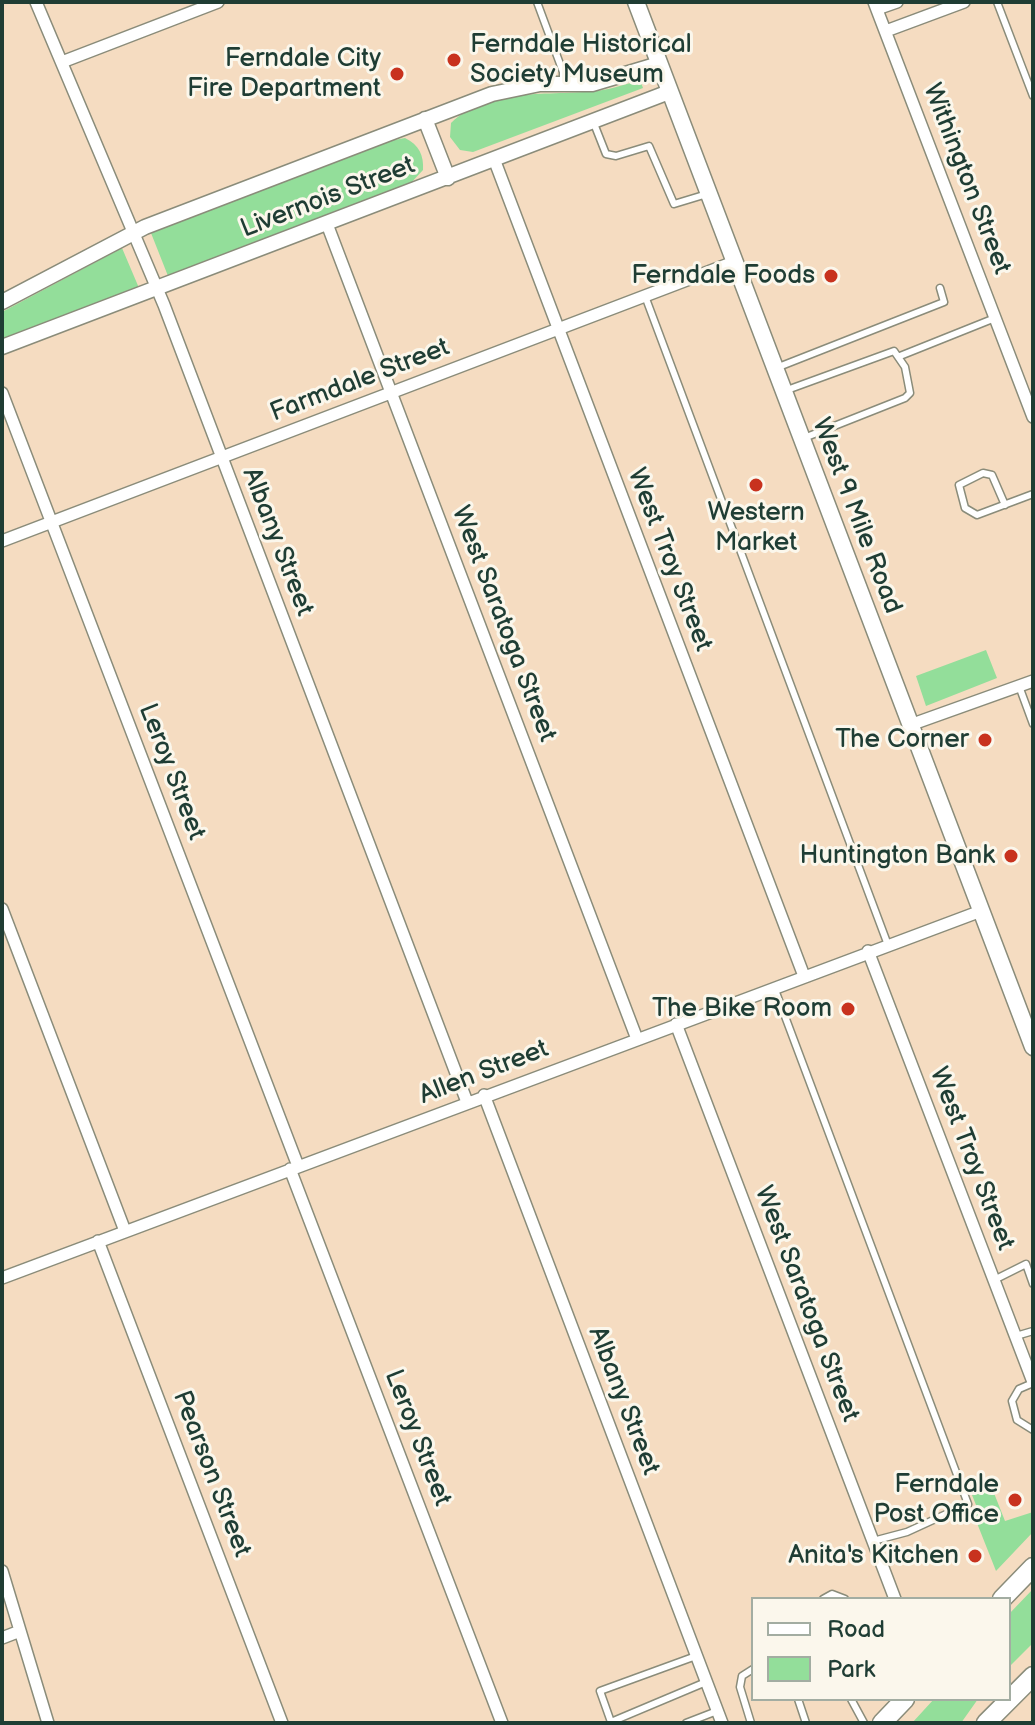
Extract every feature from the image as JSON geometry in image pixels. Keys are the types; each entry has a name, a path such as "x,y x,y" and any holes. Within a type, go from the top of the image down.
{"main road":[{"name":"West 9 Mile Road","path":"636,2 1033,1047"},
{"path":"1004,1597 1033,1567"},
{"path":"1011,1698 1033,1676"},
{"path":"882,1723 901,1701"},
{"path":"986,1723 1008,1701"}],"street":[{"name":"Albany Street","path":"36,2 157,289 467,1102"},
{"path":"62,62 218,2"},
{"path":"876,6 897,2"},
{"path":"886,31 964,2"},
{"name":"Withington Street","path":"876,6 1033,417"},
{"name":"Livernois Street","path":"2,302 133,233 425,119 519,87 592,84 659,64"},
{"name":"Livernois Street","path":"2,347 669,92"},
{"path":"425,119 448,178"},
{"name":"West Troy Street","path":"494,159 804,976"},
{"name":"West Saratoga Street","path":"327,224 637,1039"},
{"name":"Farmdale Street","path":"2,541 734,262"},
{"name":"Leroy Street","path":"2,393 502,1723"},
{"path":"910,725 1033,681"},
{"path":"2,909 125,1231"},
{"name":"Allen Street","path":"2,1278 981,911"},
{"name":"West Troy Street","path":"868,951 1033,1383"},
{"name":"West Saratoga Street","path":"676,1024 894,1597"},
{"name":"Albany Street","path":"484,1095 720,1717"},
{"name":"Pearson Street","path":"98,1241 282,1723"},
{"path":"2,1571 48,1723"},
{"path":"2,1638 20,1631"}],"lane":[{"path":"537,2 563,72 563,84"},
{"path":"997,2 1033,96"},
{"path":"593,121 606,154 616,156 649,146 674,204 708,193"},
{"path":"775,368 944,302 940,288"},
{"path":"645,296 888,945"},
{"path":"900,356 995,318"},
{"path":"783,391 894,351 900,356 909,381 910,393 905,398 801,439"},
{"path":"1005,505 992,475 983,473 959,485 965,508 973,515 1005,505 1033,494"},
{"path":"1019,686 1033,724"},
{"path":"774,987 968,1504 907,1532 873,1541"},
{"path":"994,1280 1026,1264 1033,1284"},
{"path":"1016,1336 1033,1331"},
{"path":"1033,1383 1019,1389 1012,1401 1017,1420 1033,1430"},
{"path":"696,1656 600,1691 611,1722 706,1682"},
{"path":"751,1670 742,1676 740,1687 751,1723"},
{"path":"799,1701 806,1723"},
{"path":"852,1701 864,1723"},
{"path":"686,1723 720,1717"}],"green space":[{"path":"640,80 643,88 473,152 460,150 450,137 451,123 466,111 501,98 597,91"},
{"path":"405,138 417,147 423,165 423,170 409,185 168,276 151,233"},
{"path":"122,248 139,288 2,340 2,312"},
{"path":"986,650 997,678 926,706 916,676"},
{"path":"992,1488 1005,1521 1033,1512 1033,1532 996,1571 973,1513 978,1510 972,1495"},
{"path":"1033,1589 1033,1643 1011,1665 1011,1612"},
{"path":"932,1701 977,1701 961,1723 912,1723"}],"place":[{"name":"Ferndale Historical Society Museum","path":"454,60"},
{"name":"Ferndale City Fire Department","path":"397,74"},
{"name":"Ferndale Foods","path":"831,276"},
{"name":"Western Market","path":"756,485"},
{"name":"The Corner","path":"985,740"},
{"name":"Huntington Bank","path":"1011,856"},
{"name":"The Bike Room","path":"848,1009"},
{"name":"Ferndale Post Office","path":"1015,1500"},
{"name":"Anita's Kitchen","path":"975,1556"}]}
